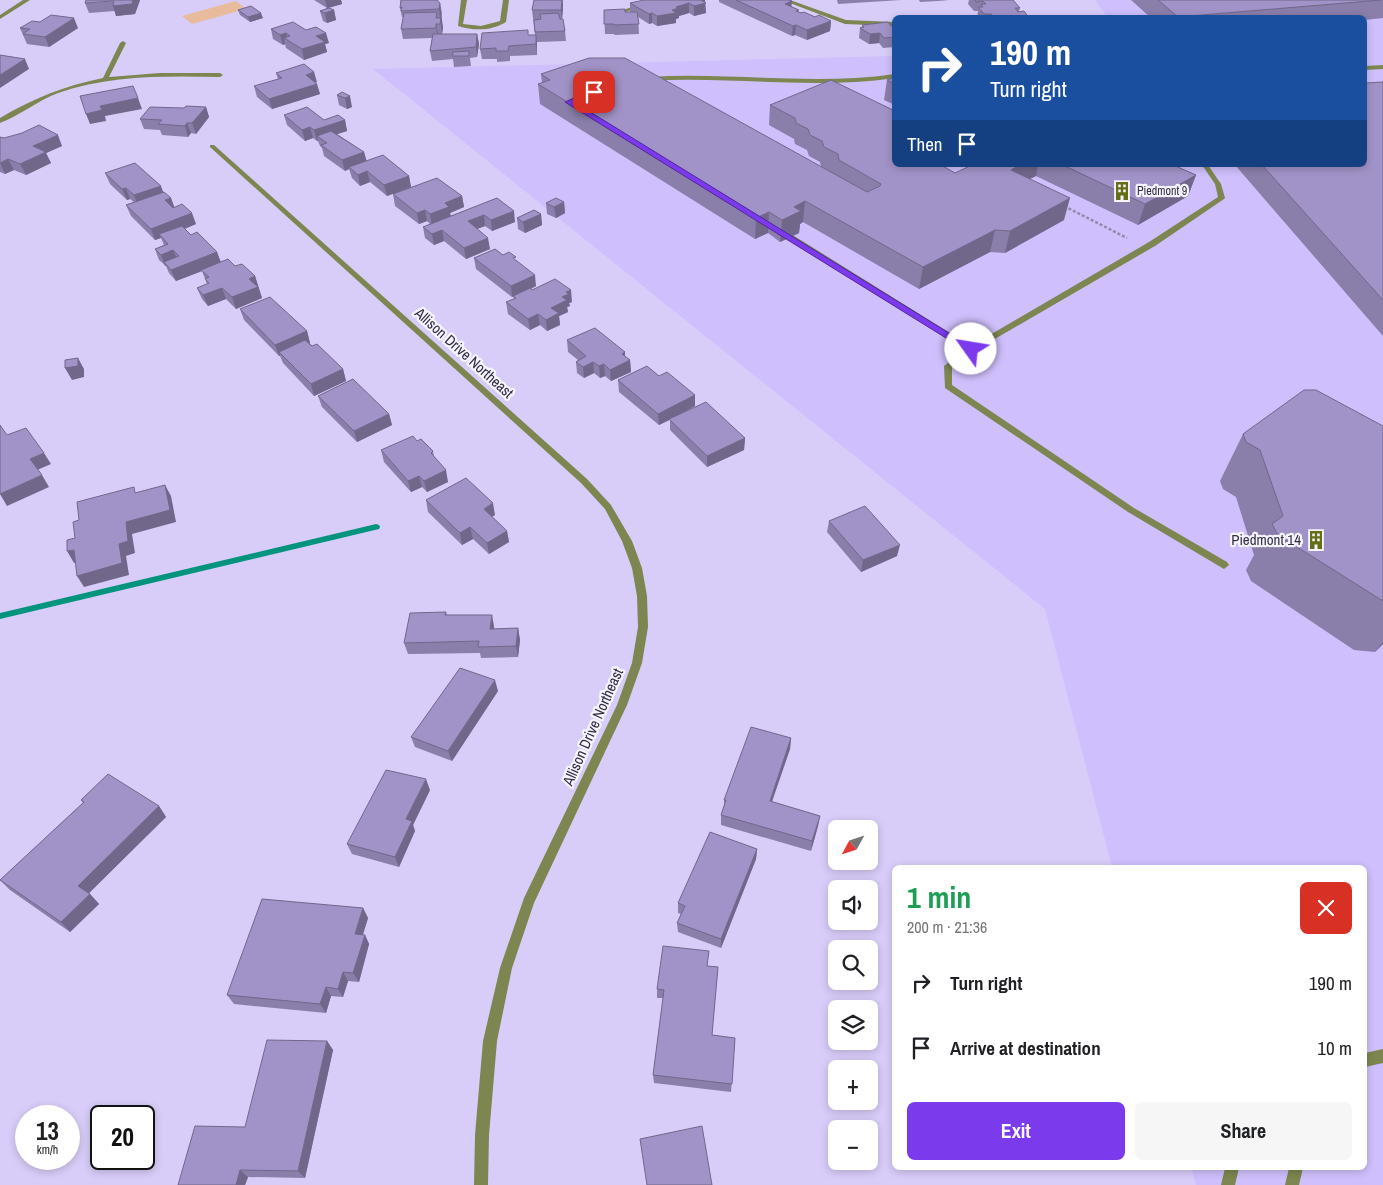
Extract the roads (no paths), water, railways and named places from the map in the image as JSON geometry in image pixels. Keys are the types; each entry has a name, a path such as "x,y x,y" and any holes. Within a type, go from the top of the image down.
{"street":[{"path":"0,17 27,0"},
{"path":"464,0 460,25 470,29 487,28 502,22 506,0"},
{"path":"620,12 659,0"},
{"path":"785,0 845,22 892,24"},
{"path":"106,77 123,43"},
{"path":"1367,68 1383,67"},
{"path":"0,120 41,96 72,85 106,77 143,74 220,75"},
{"path":"646,79 684,76 796,81 868,80 892,76"},
{"name":"Allison Drive Northeast","path":"212,146 584,480 608,507 627,541 637,568 642,596 642,627 637,663 622,705 528,902 506,968 490,1041 482,1135 481,1185"},
{"path":"1206,167 1218,184 1222,198 1145,248 971,349 948,366 948,386 1131,510 1224,565"},
{"path":"771,226 971,349"},
{"path":"1367,1060 1383,1056"},
{"path":"1228,1185 1232,1170"},
{"path":"1292,1185 1296,1170"}],"waterway":[{"path":"0,616 376,527"}],"place":[{"name":"Piedmont 9","path":"1122,191"},
{"name":"Piedmont 14","path":"1316,540"}]}
